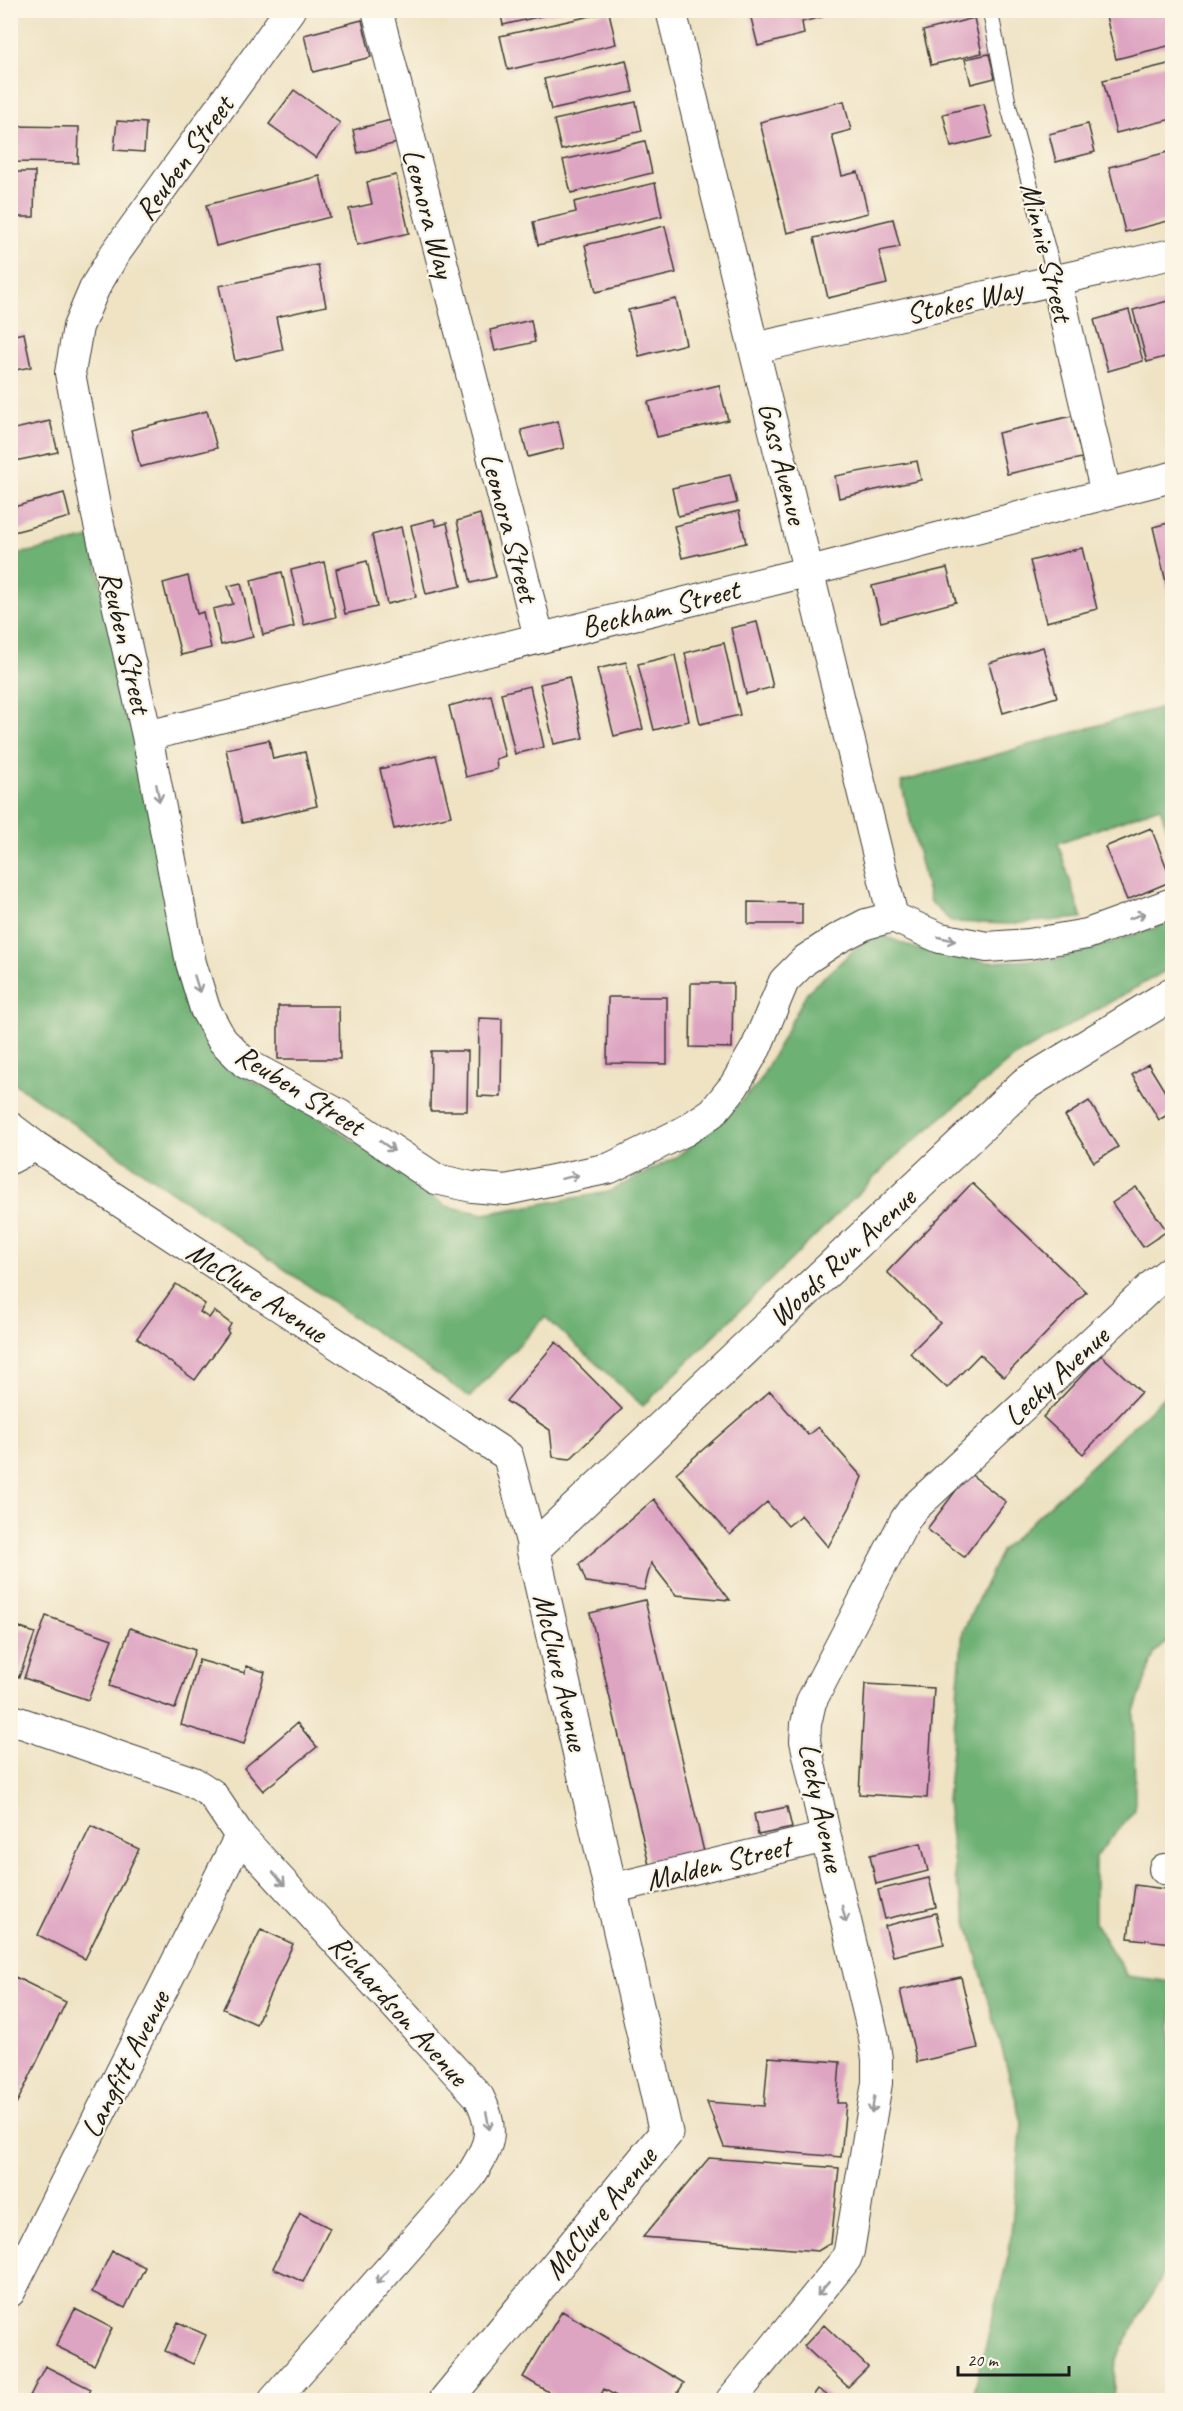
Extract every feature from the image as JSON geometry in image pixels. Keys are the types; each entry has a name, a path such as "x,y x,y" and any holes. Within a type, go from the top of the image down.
{"street":[{"name":"Reuben Street","path":"290,10 114,255 95,287 78,327 70,373 96,511 147,736 191,963 205,1009 222,1040 245,1063 340,1115 436,1179 472,1187 506,1190 610,1168 685,1131 713,1112 734,1086 756,1048 784,981 805,960 837,939 866,924 893,917"},
{"name":"Leonora Way","path":"377,10 482,416"},
{"name":"Gass Avenue","path":"671,10 893,917"},
{"name":"Stokes Way","path":"755,348 1173,254"},
{"name":"Minnie Street","path":"1056,280 1106,494"},
{"name":"Leonora Street","path":"482,416 539,637"},
{"name":"Beckham Street","path":"147,736 810,571 1173,477"},
{"path":"893,917 940,938 987,947 1029,944 1087,934 1173,903"},
{"name":"Woods Run Avenue","path":"532,1549 1024,1084 1173,994"},
{"name":"McClure Avenue","path":"10,1127 23,1152 508,1456 532,1549 666,2133 446,2400"},
{"name":"Lecky Avenue","path":"731,2400 838,2271 849,2251 877,2083 874,2038 805,1741 806,1724 812,1702 912,1510 1146,1291 1173,1270"},
{"name":"Richardson Avenue","path":"10,1719 192,1782 212,1794 240,1836 479,2097 486,2109 490,2137 485,2153 469,2178 274,2400"},
{"name":"Langfitt Avenue","path":"10,2292 240,1836"},
{"name":"Malden Street","path":"610,1889 826,1837"}],"lane":[{"name":"Minnie Street","path":"990,10 1009,108 1056,280"}],"green space":[{"path":"91,538 203,1033 229,1069 312,1112 446,1206 484,1214 608,1192 676,1157 718,1124 758,1084 807,992 861,944 882,935 917,949 988,962 1060,959 1172,922 1172,967 1014,1057 895,1157 643,1406 545,1317 470,1397 11,1081 10,556"},
{"path":"1172,704 1172,843 1160,807 1058,843 1082,918 1009,924 952,922 930,902 901,782"},
{"path":"1172,1389 1172,1637 1155,1652 1134,1712 1135,1810 1095,1857 1095,1923 1127,1976 1172,1982 1172,2258 1116,2359 1113,2400 972,2400 1009,2253 1022,2123 955,1877 947,1800 963,1631 1001,1551"}],"building":[{"path":"500,10 563,10 563,11 503,25"},
{"path":"749,10 821,10 822,17 802,22 804,34 758,46"},
{"path":"1128,10 1172,10 1172,45 1116,59 1106,16"},
{"path":"609,12 616,44 508,70 500,36"},
{"path":"974,18 982,53 931,65 923,31"},
{"path":"362,20 371,57 313,72 304,35"},
{"path":"989,54 995,78 971,84 965,59"},
{"path":"626,60 633,92 551,110 544,79"},
{"path":"1172,63 1172,119 1116,133 1103,80"},
{"path":"294,90 340,123 316,158 269,124"},
{"path":"844,101 851,130 832,135 842,176 858,172 868,213 787,233 760,122"},
{"path":"636,102 642,131 561,150 554,120"},
{"path":"984,104 992,137 951,147 943,114"},
{"path":"391,120 397,143 358,153 353,130"},
{"path":"117,121 146,123 144,152 114,150"},
{"path":"1088,124 1095,152 1056,162 1049,134"},
{"path":"10,126 79,127 78,163 10,162"},
{"path":"645,141 652,173 571,193 563,160"},
{"path":"1172,151 1172,220 1125,232 1109,167"},
{"path":"10,172 35,172 34,217 10,217"},
{"path":"396,175 409,233 357,245 349,209 372,204 367,182"},
{"path":"320,176 330,217 216,246 206,205"},
{"path":"655,183 662,216 538,245 533,222 576,212 574,202"},
{"path":"893,219 900,247 879,251 887,284 828,298 814,238"},
{"path":"665,226 676,273 596,292 585,245"},
{"path":"318,265 326,306 276,317 283,350 235,361 219,286"},
{"path":"676,299 686,344 639,356 628,310"},
{"path":"1168,301 1172,317 1172,355 1147,362 1133,310"},
{"path":"1129,310 1143,361 1108,371 1094,320"},
{"path":"531,320 535,342 495,351 490,330"},
{"path":"24,333 31,367 10,371 10,336"},
{"path":"719,385 728,420 657,437 648,402"},
{"path":"207,411 217,448 140,467 131,430"},
{"path":"1072,416 1082,458 1007,474 998,433"},
{"path":"50,421 58,452 10,462 10,430"},
{"path":"558,421 564,448 528,457 521,430"},
{"path":"917,461 921,480 839,498 835,476"},
{"path":"730,475 737,503 678,516 672,488"},
{"path":"64,493 70,517 10,533 10,508"},
{"path":"739,511 746,543 682,558 674,526"},
{"path":"480,514 496,577 471,583 457,521"},
{"path":"434,519 436,526 447,523 461,586 426,594 411,525"},
{"path":"1172,522 1172,594 1169,595 1153,527"},
{"path":"401,527 416,597 387,604 372,535"},
{"path":"1082,548 1097,609 1046,622 1030,561"},
{"path":"367,561 377,607 345,614 336,569"},
{"path":"324,562 336,617 304,625 291,570"},
{"path":"947,568 956,602 881,622 872,586"},
{"path":"282,572 294,627 263,635 251,580"},
{"path":"188,576 197,614 203,612 211,648 181,655 163,583"},
{"path":"241,583 253,637 221,645 213,609 233,604 228,586"},
{"path":"757,622 773,687 746,694 731,628"},
{"path":"724,643 740,715 700,724 685,653"},
{"path":"1043,647 1057,697 1003,713 989,663"},
{"path":"675,655 689,721 654,730 638,664"},
{"path":"626,662 643,729 614,736 597,669"},
{"path":"569,677 583,738 554,744 540,684"},
{"path":"530,686 544,747 515,754 501,693"},
{"path":"491,695 505,756 496,759 497,769 466,777 449,706"},
{"path":"269,740 273,759 305,752 317,806 242,823 226,749"},
{"path":"436,755 451,816 394,829 380,769"},
{"path":"1151,828 1172,881 1127,900 1105,847"},
{"path":"748,902 802,903 802,924 748,924"},
{"path":"691,983 733,983 732,1048 690,1047"},
{"path":"608,997 667,997 667,1064 607,1063"},
{"path":"278,1006 339,1006 340,1059 278,1059"},
{"path":"479,1018 502,1019 501,1097 478,1096"},
{"path":"431,1051 468,1051 467,1111 430,1111"},
{"path":"1148,1064 1172,1103 1172,1112 1159,1120 1132,1075"},
{"path":"1089,1101 1118,1147 1094,1162 1065,1116"},
{"path":"972,1183 1086,1292 1004,1377 980,1354 947,1388 910,1353 940,1323 887,1272"},
{"path":"1136,1187 1167,1231 1143,1247 1112,1203"},
{"path":"176,1284 205,1304 200,1312 209,1318 214,1311 231,1324 227,1331 229,1333 195,1380 137,1338"},
{"path":"556,1342 622,1409 570,1459 553,1457 550,1430 506,1401"},
{"path":"1101,1355 1141,1392 1083,1454 1043,1417"},
{"path":"770,1391 808,1435 818,1427 862,1477 850,1507 828,1547 801,1515 788,1526 767,1502 730,1535 676,1473"},
{"path":"969,1473 1006,1502 964,1557 927,1529"},
{"path":"654,1499 730,1600 676,1595 651,1563 644,1590 586,1582 579,1564"},
{"path":"645,1600 704,1852 649,1865 590,1613"},
{"path":"46,1616 112,1639 88,1700 24,1678"},
{"path":"12,1625 35,1633 19,1677 10,1674"},
{"path":"130,1628 195,1650 175,1709 109,1686"},
{"path":"199,1660 245,1673 246,1666 265,1672 244,1744 181,1725"},
{"path":"865,1684 934,1688 927,1798 859,1794"},
{"path":"297,1723 317,1747 263,1791 244,1768"},
{"path":"787,1807 792,1828 758,1835 754,1814"},
{"path":"91,1826 139,1849 85,1959 38,1935"},
{"path":"921,1843 928,1871 876,1884 870,1855"},
{"path":"929,1878 936,1907 885,1919 878,1890"},
{"path":"1135,1885 1172,1890 1172,1943 1128,1938"},
{"path":"936,1913 944,1944 893,1956 885,1926"},
{"path":"261,1929 293,1944 256,2024 223,2009"},
{"path":"15,1977 66,2002 10,2117 10,1986"},
{"path":"961,1977 978,2048 917,2062 900,1990"},
{"path":"768,2057 840,2062 837,2103 846,2103 841,2157 724,2147 707,2102 764,2106"},
{"path":"709,2158 839,2168 831,2243 818,2251 643,2237"},
{"path":"300,2213 330,2228 303,2282 273,2268"},
{"path":"112,2251 145,2267 125,2308 92,2292"},
{"path":"75,2309 112,2328 94,2365 56,2346"},
{"path":"562,2311 684,2383 673,2400 623,2400 604,2389 598,2400 562,2400 523,2377"},
{"path":"178,2322 206,2335 193,2364 165,2351"},
{"path":"824,2325 868,2367 848,2387 804,2346"},
{"path":"45,2366 91,2389 86,2400 28,2400"},
{"path":"818,2389 834,2400 810,2400"}]}
